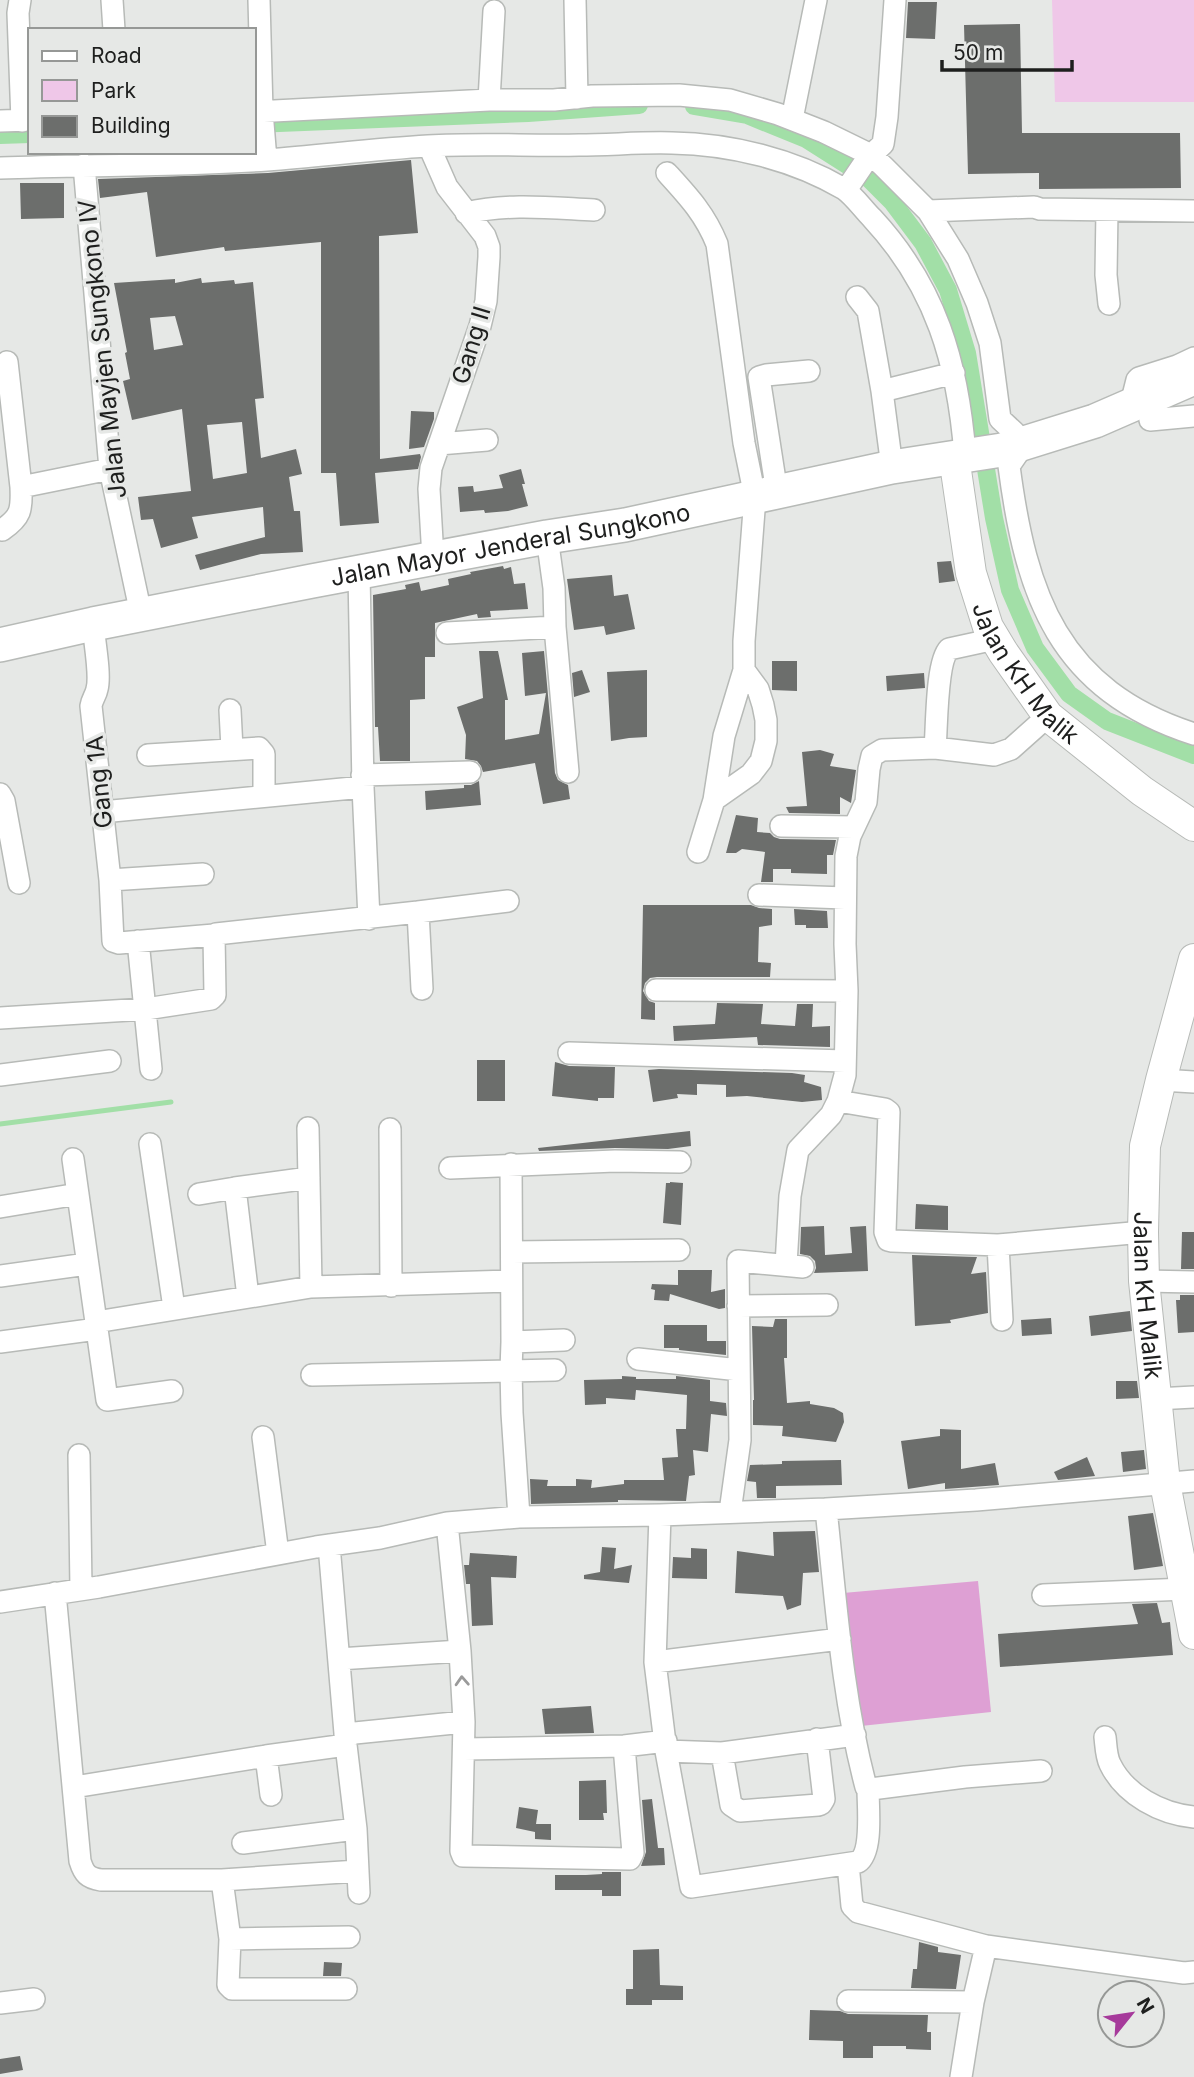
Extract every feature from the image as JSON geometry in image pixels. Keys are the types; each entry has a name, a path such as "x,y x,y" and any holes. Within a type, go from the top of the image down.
{"main road":[{"name":"Jalan Mayor Jenderal Sungkono","path":"982,452 1095,421 1194,378"},
{"name":"Jalan Mayor Jenderal Sungkono","path":"0,645 141,614 547,537 625,525 892,467 982,452 1057,444 1142,406 1194,399"}],"street":[{"path":"112,0 114,28"},
{"path":"259,0 260,115 266,156"},
{"path":"575,0 577,97"},
{"path":"792,119 816,0"},
{"path":"849,187 869,157 883,144 895,0"},
{"path":"0,121 26,120 12,9"},
{"path":"489,100 494,11"},
{"path":"260,115 489,100 680,95 730,100 792,119 869,157 928,211 958,259 990,343 1000,419 1014,432 982,452"},
{"path":"0,168 84,165 120,158 266,156 429,146 672,143 729,149 794,165 849,187 897,248 928,296 944,335 962,421 982,452"},
{"name":"Gang II","path":"429,146 447,187 499,257 480,326 431,468 429,489 433,558"},
{"name":"Jalan Mayjen Sungkono IV","path":"84,165 110,469 141,614"},
{"path":"667,173 699,208 717,244 744,443 766,495"},
{"path":"466,213 524,206 594,210"},
{"path":"928,211 1034,207 1194,211"},
{"path":"1107,210 1105,275 1108,304"},
{"path":"857,298 868,311 892,467"},
{"path":"1142,406 1137,380 1139,378 1194,358"},
{"path":"2,530 22,510 22,487 7,362"},
{"path":"1142,406 1194,369"},
{"path":"698,852 714,800 724,736 744,670 744,640 766,495 759,377 809,371"},
{"path":"882,391 954,373"},
{"path":"1142,406 1194,415"},
{"path":"439,444 487,440"},
{"path":"982,452 1017,453 1009,466 1022,545 1044,610 1065,647 1091,677 1131,706 1166,725 1194,734"},
{"name":"Jalan KH Malik","path":"982,452 971,573 980,604 995,639 1048,716 1142,791 1194,826"},
{"path":"22,487 110,469"},
{"path":"547,537 554,588 568,772"},
{"path":"359,573 362,781 369,919"},
{"name":"Gang 1A","path":"93,624 98,678 91,706 110,880 113,941 138,941"},
{"path":"447,632 555,627"},
{"path":"935,748 943,655 949,649 995,639"},
{"path":"714,800 751,774 761,761 766,741 763,705 758,689 744,670"},
{"path":"230,709 232,749"},
{"path":"730,1511 740,1440 738,1261 795,1266 790,1196 798,1150 831,1115 845,1075 846,856 854,827 866,802 872,756 882,750 935,748 983,755 1003,753 1048,716"},
{"path":"148,755 259,748 263,751 264,796"},
{"path":"102,812 264,796 362,781 470,772"},
{"path":"0,794 4,801 19,883"},
{"path":"781,826 854,827"},
{"path":"110,880 203,874"},
{"path":"759,895 845,898"},
{"path":"151,1069 138,941 369,919 508,901"},
{"path":"418,912 422,989"},
{"path":"0,1018 146,1009 214,997 214,935"},
{"name":"Jalan KH Malik","path":"1194,959 1145,1146 1143,1232 1144,1281 1156,1399 1179,1482 1194,1634"},
{"path":"656,990 847,991"},
{"path":"569,1053 845,1061"},
{"path":"0,1076 110,1061"},
{"path":"1161,1080 1194,1082"},
{"path":"838,1101 889,1112 885,1232 888,1240 897,1243 998,1245 1143,1232"},
{"path":"308,1128 311,1287"},
{"path":"390,1129 391,1286"},
{"path":"150,1144 174,1308"},
{"path":"73,1158 107,1400 172,1391"},
{"path":"450,1168 615,1161 680,1162"},
{"path":"511,1164 511,1370 519,1517"},
{"path":"199,1194 309,1178"},
{"path":"235,1188 248,1297"},
{"path":"0,1207 78,1195"},
{"path":"998,1245 1002,1320"},
{"path":"512,1252 679,1250"},
{"path":"0,1276 87,1264"},
{"path":"0,1342 96,1326 174,1308 311,1287 511,1281"},
{"path":"1144,1281 1194,1282"},
{"path":"738,1306 827,1305"},
{"path":"512,1342 564,1340"},
{"path":"638,1359 739,1370"},
{"path":"312,1375 555,1370"},
{"path":"1156,1399 1194,1397"},
{"path":"262,1437 278,1553"},
{"path":"79,1455 81,1589"},
{"path":"0,1602 278,1553 380,1538 447,1523 519,1517 826,1509 976,1500 1179,1482"},
{"path":"660,1515 655,1662 666,1746 691,1887 848,1864 862,1860 867,1849 868,1789 855,1735 840,1639 826,1509"},
{"path":"447,1523 460,1651 464,1723 463,1856 631,1858 633,1853 624,1746"},
{"path":"329,1545 345,1740 356,1829 359,1893"},
{"path":"1043,1595 1187,1582"},
{"path":"55,1594 80,1861 89,1878 222,1880 358,1871"},
{"path":"655,1662 840,1639"},
{"path":"339,1659 460,1651"},
{"path":"74,1787 266,1756 345,1740 464,1723"},
{"path":"464,1749 666,1746 722,1753 855,1735"},
{"path":"1105,1737 1108,1762 1121,1781 1139,1798 1161,1809 1194,1817"},
{"path":"722,1753 731,1805 736,1810 818,1805 824,1799 817,1739"},
{"path":"266,1756 271,1795"},
{"path":"868,1789 1041,1771"},
{"path":"243,1843 356,1829"},
{"path":"848,1864 852,1906 858,1912 986,1946 1184,1973 1194,1972"},
{"path":"222,1880 230,1940 228,1984 232,1989 346,1989"},
{"path":"230,1940 349,1937"},
{"path":"961,2077 973,2002 986,1946"},
{"path":"0,2003 34,1999"},
{"path":"848,2001 973,2002"}],"green space":[{"path":"1052,0 1194,0 1194,102 1055,102"}],"shaded area":[{"path":"978,1581 991,1712 861,1726 843,1593"}],"building":[{"path":"908,2 937,2 935,39 906,38"},
{"path":"1020,24 1022,133 1180,133 1181,188 1039,189 1039,173 968,174 964,25"},
{"path":"411,160 418,233 379,236 380,459 420,454 421,457 418,469 375,473 379,523 340,526 336,473 321,473 321,242 225,251 224,247 156,257 147,192 100,198 98,179 268,173"},
{"path":"20,183 64,183 64,218 21,219"},
{"path":"201,278 202,283 234,280 235,284 253,282 264,398 255,399 261,458 296,449 302,474 289,477 294,511 300,511 303,552 261,554 200,570 195,555 265,537 263,507 192,517 198,538 161,548 153,519 141,520 138,497 191,491 182,409 132,420 123,381 130,379 127,352 114,283 175,279 175,283","holes":["175,316 183,345 154,350 150,318","242,422 247,473 213,479 207,425"]},
{"path":"411,411 434,412 424,447 409,449"},
{"path":"521,469 528,506 508,511 460,512 458,487 473,486 474,492 503,488 499,475"},
{"path":"951,561 955,581 939,583 937,562"},
{"path":"503,566 504,569 511,567 514,584 525,583 528,609 490,611 491,617 478,618 477,614 435,623 435,657 425,657 425,699 410,700 410,761 380,761 378,727 375,727 373,595 406,589 405,585 419,582 421,591 449,585 448,579"},
{"path":"612,575 614,596 628,594 635,629 606,635 604,626 574,630 567,579"},
{"path":"479,651 498,651 508,700 505,700 505,740 539,734 546,693 525,696 522,653 544,651 555,773 558,780 568,785 570,799 543,804 535,763 483,772 477,761 465,759 466,735 457,707 483,698"},
{"path":"772,661 797,661 797,691 772,690"},
{"path":"582,670 590,692 574,697 572,673"},
{"path":"647,670 647,737 611,741 607,672"},
{"path":"924,673 925,688 887,691 886,676"},
{"path":"820,750 834,754 830,766 856,770 851,803 840,797 840,814 789,813 786,807 807,806 802,752"},
{"path":"479,781 481,805 426,810 425,791 464,788 464,785"},
{"path":"736,815 758,818 757,832 770,833 780,839 836,840 833,855 827,855 827,874 791,873 791,869 773,869 773,882 761,882 765,852 742,849 736,853 726,853"},
{"path":"643,905 751,905 772,909 772,925 759,927 758,962 771,963 770,977 650,978 643,991 649,1001 655,1003 655,1020 641,1019"},
{"path":"794,909 827,911 828,928 795,925"},
{"path":"717,1003 763,1004 761,1024 795,1026 797,1004 813,1004 812,1027 830,1026 830,1047 758,1045 757,1037 674,1041 673,1026 715,1024"},
{"path":"477,1060 505,1060 505,1101 477,1101"},
{"path":"555,1062 569,1066 615,1067 614,1098 598,1098 598,1101 552,1096"},
{"path":"648,1070 805,1075 804,1082 821,1087 822,1100 802,1102 747,1096 726,1097 726,1085 697,1084 697,1095 677,1094 678,1098 653,1102"},
{"path":"690,1131 691,1146 668,1149 539,1151 538,1148"},
{"path":"666,1183 683,1183 681,1225 663,1223"},
{"path":"916,1204 948,1206 948,1230 915,1229"},
{"path":"824,1226 825,1255 852,1253 850,1227 866,1226 868,1271 814,1273 815,1261 810,1256 800,1254 801,1227"},
{"path":"1182,1232 1194,1232 1194,1269 1181,1269"},
{"path":"912,1255 977,1257 971,1274 986,1272 988,1313 950,1320 951,1323 915,1326"},
{"path":"678,1270 712,1270 711,1292 725,1289 725,1308 719,1309 670,1294 669,1301 654,1300 655,1290 651,1289 652,1284 678,1285"},
{"path":"1180,1295 1194,1295 1194,1332 1178,1333 1176,1300 1180,1300"},
{"path":"1130,1311 1132,1331 1091,1336 1089,1316"},
{"path":"1051,1318 1052,1334 1022,1336 1021,1320"},
{"path":"775,1319 787,1319 787,1358 784,1358 787,1403 810,1401 810,1404 834,1408 843,1413 844,1422 836,1442 782,1436 783,1426 753,1425 752,1326 773,1327"},
{"path":"664,1325 707,1325 707,1341 726,1341 726,1355 664,1348"},
{"path":"622,1376 636,1379 676,1379 676,1376 710,1380 710,1401 726,1403 727,1416 711,1414 708,1452 693,1450 695,1475 689,1476 686,1501 618,1500 531,1504 530,1479 548,1480 547,1486 576,1486 576,1479 592,1480 591,1488 624,1484 624,1480 664,1480 662,1458 678,1457 676,1429 686,1429 687,1395 636,1390 635,1400 606,1398 606,1404 585,1405 584,1380 622,1379"},
{"path":"1116,1381 1137,1381 1139,1398 1116,1399"},
{"path":"940,1429 961,1430 961,1469 995,1463 999,1485 945,1489 945,1483 908,1489 901,1441 940,1436"},
{"path":"1144,1450 1146,1469 1123,1472 1121,1452"},
{"path":"1087,1457 1095,1476 1058,1480 1054,1472"},
{"path":"841,1460 842,1485 776,1486 776,1498 757,1498 756,1482 747,1481 750,1465 782,1464 782,1461"},
{"path":"1153,1513 1163,1566 1134,1570 1128,1516"},
{"path":"815,1531 819,1572 803,1573 801,1605 787,1610 783,1596 735,1593 737,1551 774,1556 773,1532"},
{"path":"602,1547 616,1548 614,1569 632,1565 629,1583 584,1579 584,1575 600,1572"},
{"path":"691,1548 707,1549 707,1579 672,1578 673,1557 691,1558"},
{"path":"470,1553 517,1556 516,1578 491,1577 493,1625 472,1626 470,1584 466,1584 464,1565 469,1565"},
{"path":"1157,1603 1162,1623 1170,1622 1173,1655 1000,1667 998,1634 1138,1624 1132,1604"},
{"path":"591,1706 594,1733 545,1734 542,1709"},
{"path":"606,1780 607,1813 603,1813 604,1820 579,1820 579,1781"},
{"path":"652,1799 658,1848 664,1848 665,1865 641,1866 646,1852 642,1800"},
{"path":"519,1807 538,1810 536,1824 551,1824 551,1840 535,1839 535,1832 516,1828"},
{"path":"621,1872 621,1896 602,1896 602,1890 555,1890 555,1875"},
{"path":"919,1942 938,1947 938,1952 961,1955 956,1989 911,1988 913,1969 917,1969"},
{"path":"659,1949 660,1985 683,1986 683,2000 652,2000 652,2005 626,2005 626,1989 633,1989 633,1950"},
{"path":"324,1962 342,1963 341,1976 323,1976"},
{"path":"810,2010 840,2011 848,2014 928,2015 927,2032 931,2032 931,2050 906,2049 906,2046 873,2046 873,2058 843,2058 843,2041 809,2040"},
{"path":"20,2056 23,2070 0,2074 0,2059"}],"waterway":[{"path":"256,124 528,113 639,105"},
{"path":"694,106 747,115 806,139 869,179 893,203 923,243 948,290 967,353 994,518 1010,590 1035,648 1069,694 1107,721 1194,755"},
{"path":"0,135 28,134"},
{"path":"0,1124 171,1102"}]}
